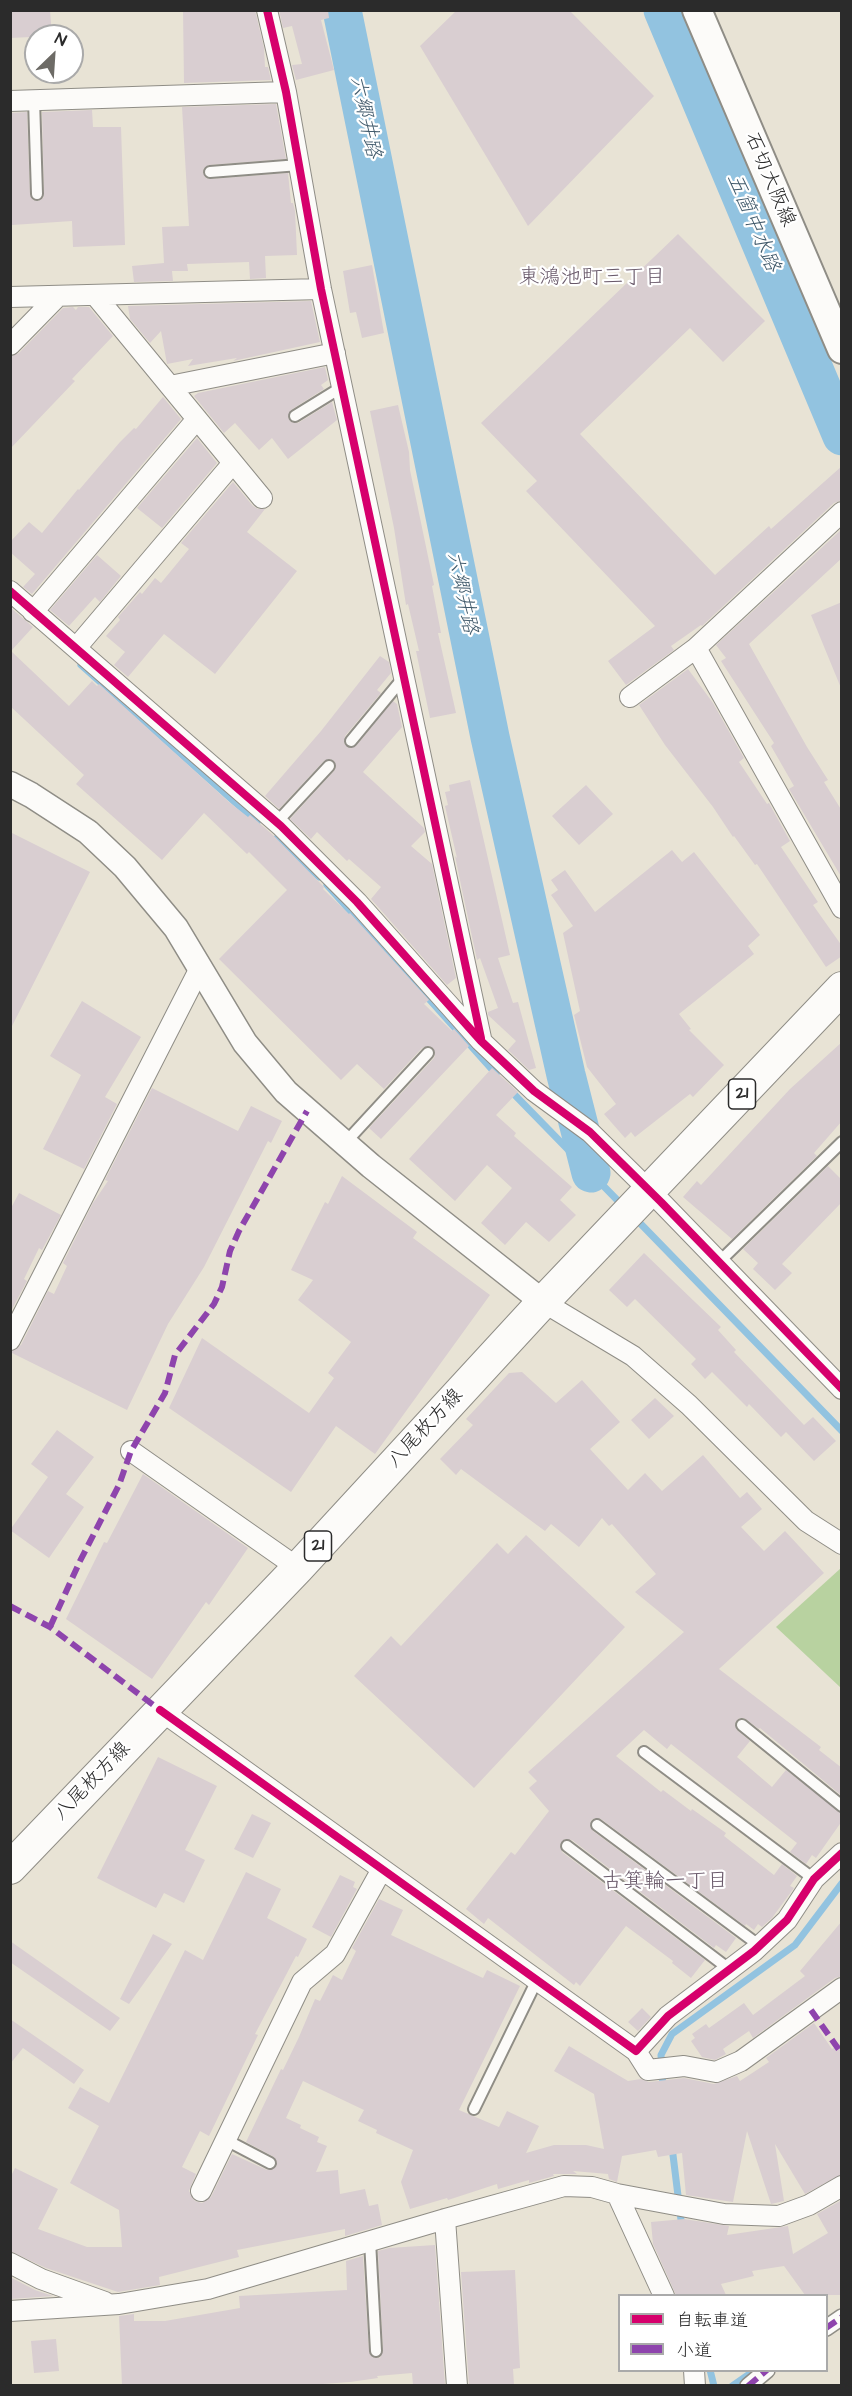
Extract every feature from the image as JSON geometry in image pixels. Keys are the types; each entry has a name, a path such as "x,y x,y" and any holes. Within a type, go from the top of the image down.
{"main road":[{"name":"石切大阪線","path":"697,10 842,349"},
{"name":"八尾枚方線","path":"10,1868 298,1568 543,1302 840,992"}],"street":[{"path":"267,10 286,92 321,289 481,1041"},
{"path":"10,101 286,92"},
{"path":"10,297 321,289"},
{"path":"95,295 262,498"},
{"path":"10,345 58,296"},
{"path":"170,386 335,353"},
{"path":"33,612 197,419"},
{"path":"76,648 233,463"},
{"path":"630,697 696,648 842,512"},
{"path":"10,591 277,822 357,902 481,1041 534,1091 590,1132 638,1204 719,1262 842,1389"},
{"path":"696,648 842,908"},
{"path":"10,784 88,832 125,867 176,928 244,1043 286,1092 370,1167 543,1302 633,1356 689,1406 806,1521 842,1544"},
{"path":"10,1340 200,968"},
{"path":"131,1451 298,1568"},
{"path":"160,1710 636,2051 648,2070 684,2066 716,2072 741,2061 842,1988"},
{"path":"636,2051 668,2016 760,1946 787,1920 814,1880 842,1853"},
{"path":"201,2191 302,1982 335,1954 382,1869"},
{"path":"10,2312 112,2304 208,2289 564,2186 592,2187 617,2194 724,2214 778,2216 809,2205 842,2186"},
{"path":"617,2194 664,2294"},
{"path":"445,2219 457,2385"},
{"path":"10,2263 41,2278 112,2304"},
{"path":"828,2327 842,2317"},
{"path":"748,2385 764,2372"}],"lane":[{"path":"34,100 38,194"},
{"path":"210,172 299,165"},
{"path":"295,416 342,387"},
{"path":"351,741 404,677"},
{"path":"277,822 328,766"},
{"path":"345,1144 429,1053"},
{"path":"719,1262 842,1142"},
{"path":"742,1725 842,1806"},
{"path":"644,1752 814,1880"},
{"path":"597,1825 760,1946"},
{"path":"567,1846 729,1969"},
{"path":"474,2109 537,1980"},
{"path":"225,2140 270,2163"},
{"path":"370,2241 376,2351"}],"green space":[{"path":"841,1568 841,1688 776,1627"}],"building":[{"path":"10,10 50,10 51,24 24,24 24,37 10,38"},
{"path":"183,10 255,10 264,48 265,67 268,67 271,80 184,83"},
{"path":"279,10 328,10 329,18 321,20 334,70 296,80 292,65 302,64 292,26 283,28"},
{"path":"457,10 569,10 654,96 528,226 420,46"},
{"path":"276,104 286,159 209,165 204,168 203,173 206,178 211,179 288,173 291,203 295,211 297,255 265,256 266,278 250,279 249,262 187,264 188,271 172,271 173,281 134,282 132,266 164,263 162,227 189,226 182,107"},
{"path":"92,110 93,127 121,127 125,245 73,247 72,221 12,225 10,113 27,112 30,194 33,200 38,201 43,198 44,194 42,112"},
{"path":"678,234 765,321 723,362 690,328 580,434 715,575 769,526 771,529 842,466 842,500 834,503 702,626 671,646 674,650 626,685 608,661 655,626 526,491 537,481 481,423"},
{"path":"372,265 384,333 362,338 356,312 350,313 343,271"},
{"path":"311,301 320,342 233,361 237,358 188,366 193,359 167,364 161,331 150,343 130,319 128,306"},
{"path":"73,307 76,310 78,307 89,307 113,336 72,379 75,381 10,449 10,357 19,353 63,308"},
{"path":"325,367 328,380 321,385 324,389 291,410 288,417 291,422 298,423 332,402 337,420 288,459 272,438 259,450 235,423 224,433 194,396 198,393"},
{"path":"163,397 181,419 32,594 23,587 35,574 10,552 10,542 29,522 42,533 78,489 120,442 134,428 136,429"},
{"path":"398,405 434,585 432,586 441,633 438,633 456,713 430,718 416,651 419,651 408,604 406,605 394,528 370,411"},
{"path":"197,438 217,463 162,528 137,508"},
{"path":"233,482 253,506 265,509 247,532 297,571 215,674 164,634 128,677 114,665 125,652 106,636 120,620 118,617 140,592 142,594 155,578 161,583 189,549 181,543"},
{"path":"842,529 842,558 749,644 828,780 824,782 842,811 842,878 789,789 794,786 771,746 774,743 721,661 726,658 716,645"},
{"path":"97,555 121,576 100,602 95,597 69,626 50,610"},
{"path":"842,602 842,688 841,688 811,615"},
{"path":"10,607 33,627 11,651 69,706 92,681 97,686 99,684 229,802 248,817 250,815 273,835 324,887 323,889 350,913 429,1000 424,1004 452,1031 454,1029 469,1046 381,1139 369,1128 434,1058 433,1048 429,1046 422,1048 384,1089 357,1064 341,1080 219,959 287,890 249,852 247,854 204,813 162,860 76,784 84,775 10,706"},
{"path":"380,656 389,662 391,673 377,690 381,693 345,736 344,743 349,748 356,746 393,701 397,704 402,727 363,772 424,828 425,832 411,846 432,864 456,978 447,985 371,899 381,887 349,859 347,861 317,832 311,839 290,819 334,771 336,767 334,761 330,759 324,761 279,809 265,796 321,731"},
{"path":"688,669 713,703 744,758 739,762 767,804 769,803 790,841 781,847 818,902 813,905 842,946 842,956 826,967 757,864 755,865 733,837 665,745 639,705"},
{"path":"470,780 510,955 498,958 513,1003 518,1002 536,1068 529,1070 508,1050 516,1041 488,1015 488,1012 498,1008 480,958 477,960 455,856 457,858 445,806 448,805 445,792 450,791 449,785"},
{"path":"586,785 613,814 579,845 552,816"},
{"path":"10,832 90,872 10,1030"},
{"path":"672,850 682,862 694,852 760,935 748,946 754,954 679,1014 691,1029 689,1030 724,1065 693,1097 690,1094 635,1137 631,1132 625,1138 604,1114 616,1104 587,1067 574,1015 580,1011 563,933 573,926 551,895 558,890 551,880 565,870 595,912"},
{"path":"82,1001 141,1037 105,1097 117,1104 84,1169 43,1149 81,1075 50,1056"},
{"path":"842,1042 842,1121 814,1153 817,1156 732,1239 683,1197 697,1181 701,1185 790,1089"},
{"path":"492,1068 518,1092 496,1115 516,1133 514,1136 572,1187 560,1200 576,1215 549,1242 526,1222 505,1245 481,1223 512,1188 487,1165 455,1201 409,1159"},
{"path":"152,1088 238,1131 251,1106 282,1121 271,1143 268,1141 204,1267 168,1324 127,1410 10,1352 21,1345 48,1291 54,1294 67,1266 63,1263 93,1203 108,1181 105,1180"},
{"path":"828,1166 842,1180 842,1202 782,1264 792,1273 775,1290 753,1269 758,1263 743,1249"},
{"path":"342,1176 417,1232 413,1238 490,1295 375,1454 336,1426 291,1492 169,1408 202,1338 309,1413 334,1378 328,1373 351,1342 298,1300 313,1280 291,1270 325,1202 328,1204"},
{"path":"19,1193 61,1215 42,1250 39,1248 24,1279 27,1281 10,1313 10,1210"},
{"path":"644,1253 721,1327 718,1330 736,1350 734,1352 804,1425 813,1417 836,1441 814,1461 786,1432 781,1437 749,1404 747,1407 712,1372 705,1379 691,1364 696,1359 635,1299 627,1307 609,1290"},
{"path":"522,1372 556,1403 582,1380 620,1422 590,1449 628,1490 645,1473 662,1491 703,1455 740,1498 747,1492 762,1509 741,1527 764,1551 785,1531 824,1573 719,1669 821,1747 819,1750 842,1768 842,1796 760,1728 744,1718 739,1718 735,1723 737,1730 750,1741 737,1757 772,1787 786,1770 842,1813 842,1821 816,1858 812,1855 806,1864 790,1852 797,1843 671,1744 667,1749 644,1730 616,1756 661,1792 663,1790 726,1833 724,1836 774,1875 782,1864 797,1876 790,1886 794,1888 772,1918 762,1927 758,1924 754,1930 746,1924 745,1926 601,1819 591,1820 590,1825 593,1831 736,1938 726,1952 716,1945 714,1948 572,1840 565,1839 560,1844 562,1852 705,1960 691,1978 672,1963 673,1961 626,1926 580,1986 576,1982 574,1985 488,1918 484,1924 466,1909 511,1852 515,1855 549,1811 529,1788 537,1781 528,1772 684,1632 635,1592 656,1574 612,1524 609,1526 602,1518 579,1547 551,1524 545,1531 461,1469 456,1475 440,1459 473,1425 466,1419 509,1373"},
{"path":"655,1398 674,1416 649,1439 631,1420"},
{"path":"57,1430 94,1457 66,1494 84,1507 49,1558 10,1530 48,1477 31,1464"},
{"path":"143,1474 248,1548 209,1605 206,1602 152,1679 66,1619 104,1542 107,1543"},
{"path":"526,1535 625,1627 474,1788 354,1676 391,1636 401,1646 497,1543 508,1554"},
{"path":"158,1757 217,1786 185,1850 205,1860 184,1903 164,1893 156,1908 97,1878"},
{"path":"252,1814 271,1823 253,1858 234,1849"},
{"path":"246,1872 281,1889 267,1918 307,1939 255,2034 258,2035 209,2136 200,2131 182,2167 196,2174 189,2191 195,2201 202,2203 211,2197 232,2154 267,2170 276,2167 277,2162 274,2157 246,2142 299,2037 315,1999 320,2001 333,1975 342,1980 356,1951 352,1948 379,1899 403,1910 391,1935 483,1978 487,1970 520,1986 459,2110 499,2127 507,2111 539,2126 526,2153 554,2145 586,2145 604,2149 594,2094 554,2071 569,2046 628,2081 641,2079 649,2082 684,2078 714,2084 737,2076 740,2081 769,2062 766,2058 814,2023 832,2049 842,2043 842,2174 805,2194 775,2144 784,2201 771,2204 747,2131 733,2202 686,2195 682,2153 658,2157 656,2150 622,2156 617,2182 609,2179 608,2174 573,2171 577,2174 553,2174 554,2176 529,2183 529,2180 498,2189 497,2184 448,2200 447,2198 410,2209 401,2182 413,2150 376,2133 377,2130 358,2121 364,2110 303,2081 286,2118 319,2137 317,2142 327,2146 316,2172 338,2170 340,2194 365,2189 369,2206 378,2204 382,2225 345,2236 345,2229 237,2250 239,2257 159,2277 160,2285 118,2292 46,2268 10,2251 10,2178 15,2168 58,2189 38,2229 87,2247 122,2247 119,2210 70,2183 99,2126 68,2108 80,2087 109,2103 185,1950 203,1960"},
{"path":"340,1875 355,1882 353,1887 357,1889 331,1937 312,1927"},
{"path":"842,1921 842,1976 835,1978 753,2038 749,2031 723,2049 726,2054 715,2060 702,2057 691,2041 695,2038 692,2034 706,2024 709,2028 744,2003 753,2015 805,1976 800,1971"},
{"path":"153,1934 172,1944 129,2004 120,1999"},
{"path":"10,1941 120,2018 110,2031 10,1962"},
{"path":"642,2008 651,2017 638,2031 628,2022"},
{"path":"10,2019 84,2070 74,2084 23,2048 10,2064"},
{"path":"842,2200 842,2295 804,2294 784,2266 752,2271 754,2276 721,2284 726,2294 676,2294 653,2244 651,2222 684,2219 729,2226 727,2235 788,2226 793,2254 828,2233 817,2214"},
{"path":"435,2245 445,2385 413,2385 412,2373 309,2385 122,2385 119,2316 134,2314 134,2321 165,2321 240,2308 239,2296 347,2290 346,2261 363,2256 369,2351 372,2357 380,2358 383,2351 378,2251 389,2248"},
{"path":"515,2270 520,2368 513,2369 514,2385 469,2385 461,2272"},
{"path":"10,2277 35,2290 53,2296 10,2299"},
{"path":"56,2339 59,2371 34,2373 31,2341"}],"waterway":[{"name":"六郷井路","path":"342,10 490,737 566,1075 591,1173"},
{"name":"五箇中水路","path":"663,10 842,436"},
{"path":"81,665 257,822"},
{"path":"276,839 319,877"},
{"path":"327,885 496,1074"},
{"path":"509,1089 623,1206"},
{"path":"635,1218 842,1431"},
{"path":"663,2088 661,2055 672,2034 795,1945 842,1883"},
{"path":"672,2147 682,2228"},
{"path":"710,2372 714,2386"},
{"path":"732,2386 752,2372"}],"marked path":[{"path":"50,1627 80,1561 119,1485 131,1451 165,1393 175,1355 214,1304 222,1287 230,1251 239,1231 307,1111"},
{"path":"10,1606 50,1627 160,1710"},
{"path":"811,2010 842,2054"},
{"path":"828,2327 842,2317"},
{"path":"748,2386 765,2372"}],"cycle path":[{"path":"267,10 286,92 321,289 481,1038"},
{"path":"10,591 281,826 357,902 481,1041 534,1091 590,1132 842,1389"},
{"path":"160,1710 636,2051 668,2016 754,1951 787,1920 814,1879 842,1853"}],"district":[{"name":"東鴻池町三丁目","path":"592,279"},
{"name":"古箕輪一丁目","path":"665,1883"}]}
